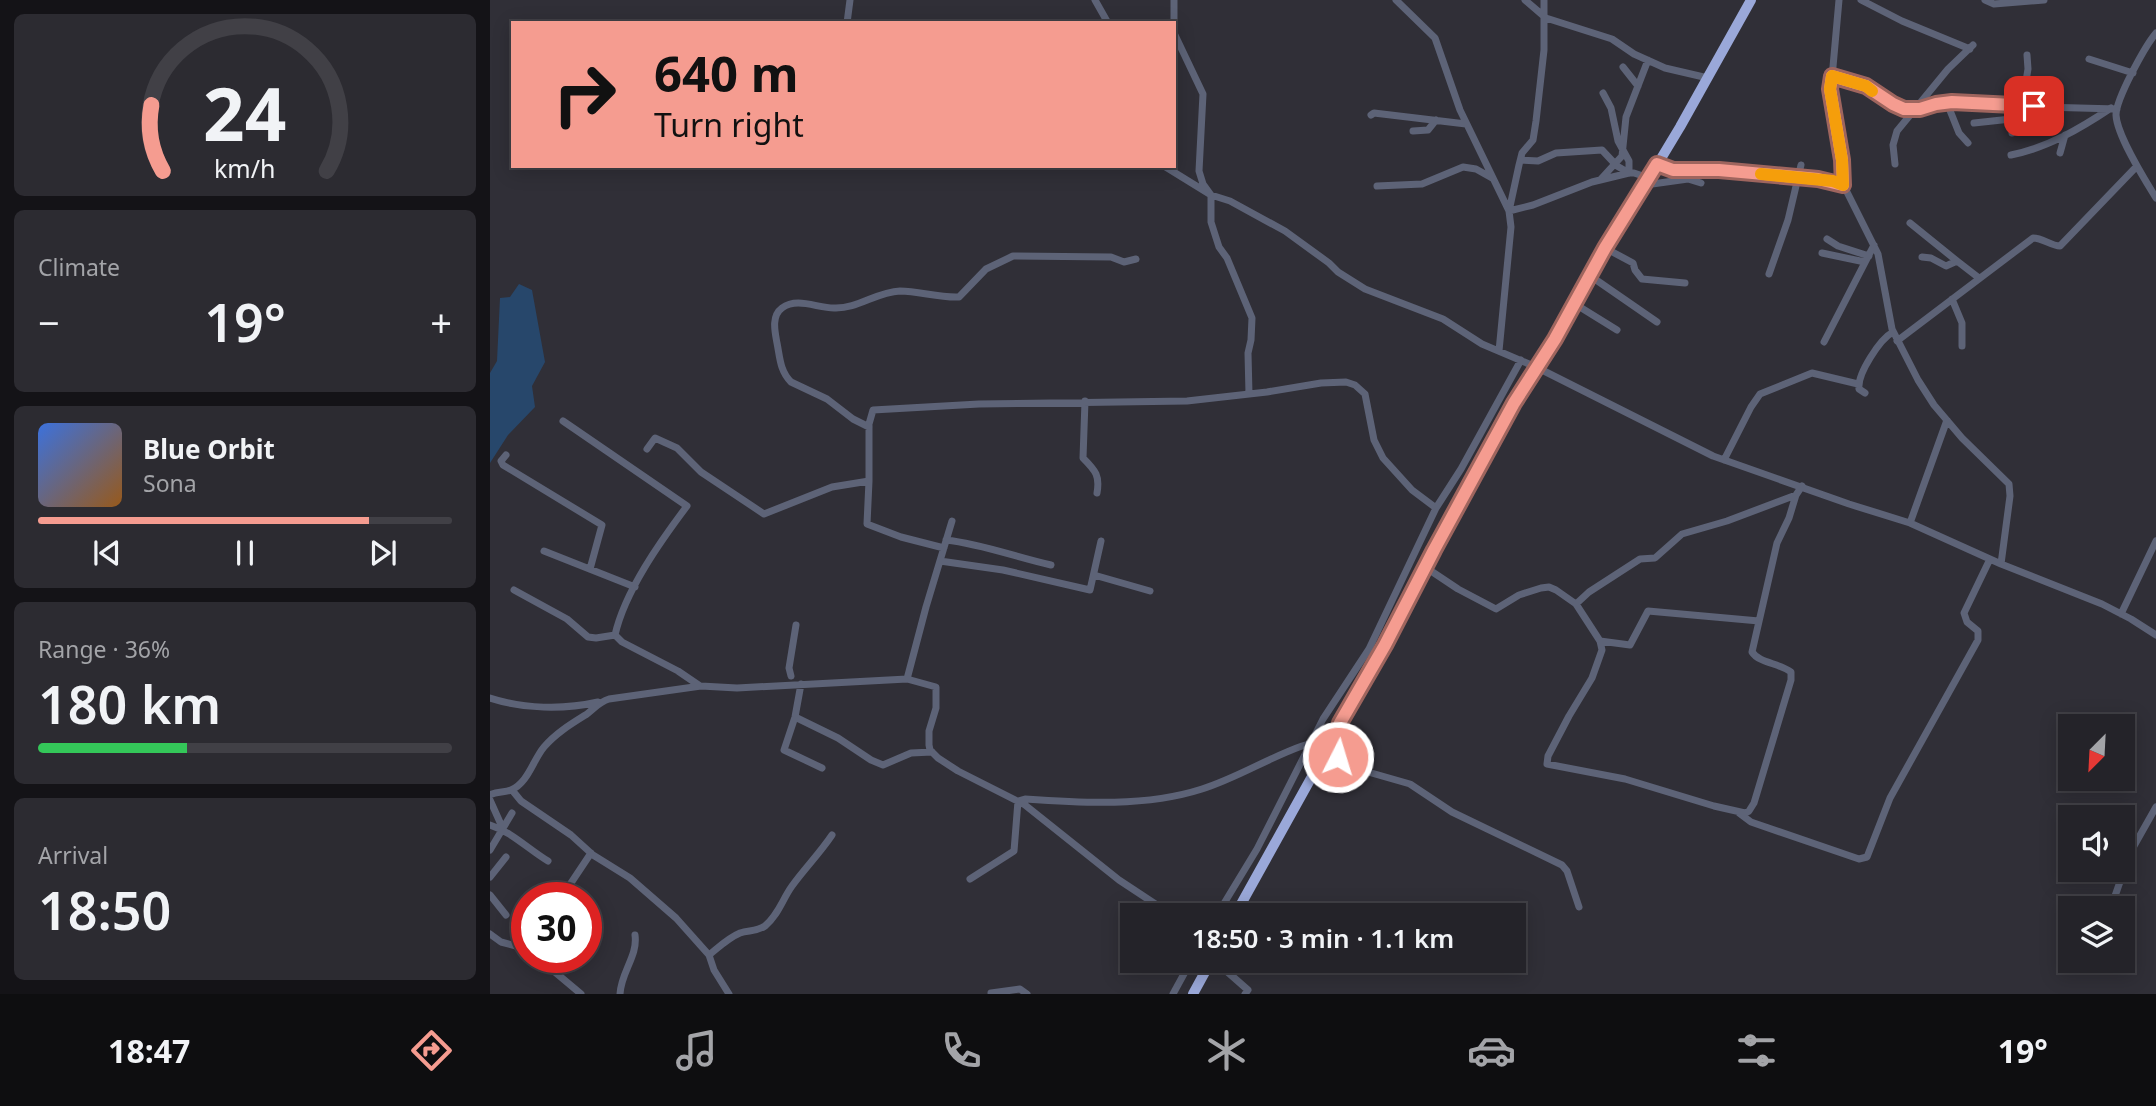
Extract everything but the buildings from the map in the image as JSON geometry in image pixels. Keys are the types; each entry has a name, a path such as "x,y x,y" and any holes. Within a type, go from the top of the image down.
{"highway":[{"path":"1242,903 1536,367 1708,78 1751,0"},
{"path":"1193,994 1206,973"}],"street":[{"path":"847,21 850,0"},
{"path":"1095,0 1107,21"},
{"path":"1174,0 1174,21"},
{"path":"1396,0 1435,38 1466,124 1509,211 1511,227 1499,351"},
{"path":"1525,0 1545,18 1612,39 1634,54 1683,74 1708,78"},
{"path":"1509,211 1522,153 1533,140 1545,18 1544,0"},
{"path":"1839,0 1830,89 1842,160 1843,185 1874,245 1894,332 1926,393 1947,420 1976,452 2006,479 2011,488 2001,564"},
{"path":"1861,0 1902,21 1972,47 1948,69 1897,131 1893,145 1895,164"},
{"path":"1985,0 1994,4 2044,0"},
{"path":"2011,155 2032,151 2114,108 2156,33"},
{"path":"1176,36 1203,94 1199,171 1203,184 1212,195 1211,222 1252,318 1248,353 1249,394"},
{"path":"2012,133 2009,99 2025,87 2027,55"},
{"path":"2089,59 2133,73"},
{"path":"1599,181 1616,165 1624,151 1626,117 1648,60"},
{"path":"1623,67 1637,86"},
{"path":"1832,76 1866,86 1893,104 1913,109 1947,103 2114,108"},
{"path":"1603,93 1611,108 1614,124 1629,161 1629,173"},
{"path":"1947,103 1959,134 1968,143"},
{"path":"2114,108 2137,166 2156,198"},
{"path":"1371,115 1374,113 1466,124"},
{"path":"1974,123 2011,119"},
{"path":"1413,131 1428,131 1436,120"},
{"path":"2060,153 2065,135"},
{"path":"1521,160 1538,161 1556,153 1602,150 1616,165 1647,181 1688,179 1701,183"},
{"path":"1657,164 1680,171 1719,170 1833,181 1843,185"},
{"path":"1769,274 1788,220 1801,165"},
{"path":"1898,341 2033,238 2043,238 2060,246 2137,166"},
{"path":"1377,186 1422,184 1463,167 1476,169 1492,178"},
{"path":"1167,168 1212,195 1230,201 1286,231 1338,272 1365,289 1451,323 1471,338 1536,367 1637,419 1724,460 1849,505 1910,523 2121,614 2156,635"},
{"path":"1509,211 1629,173"},
{"path":"1910,223 1979,278"},
{"path":"1827,239 1838,247 1867,259"},
{"path":"1824,342 1874,245"},
{"path":"1605,248 1633,262 1642,279 1685,283"},
{"path":"1822,253 1867,259"},
{"path":"869,427 853,419 827,399 791,383 787,378 782,369 774,323 781,308 798,303 822,307 853,307 880,294 905,291 959,297 986,269 1013,256 1111,257 1124,262 1136,259"},
{"path":"1922,257 1931,258 1946,266 1957,261"},
{"path":"1589,275 1657,322"},
{"path":"1952,299 1962,323 1962,346"},
{"path":"1575,304 1617,330"},
{"path":"1865,393 1859,389 1858,384 1875,350 1885,336 1894,332"},
{"path":"1224,903 1257,849 1323,719 1368,649 1436,508 1461,469 1521,360"},
{"path":"1724,460 1760,394 1812,373 1858,384"},
{"path":"1051,565 1010,556 978,544 945,544 901,537 867,524 871,413 878,409 1085,401 1187,401 1346,382 1355,384 1364,394 1374,440 1383,458 1412,490 1436,508"},
{"path":"1085,401 1083,458 1100,478 1097,494"},
{"path":"1910,523 1947,420"},
{"path":"514,590 567,619 588,637 610,638 615,635 635,587 669,530 687,506 563,421"},
{"path":"647,449 654,438 677,448 701,472 764,514 832,487 869,481"},
{"path":"506,455 501,461 503,465 602,525 590,569"},
{"path":"1738,812 1749,811 1754,803 1791,680 1791,672 1786,668 1752,654 1777,543 1802,486"},
{"path":"1576,604 1589,592 1640,559 1655,558 1682,534 1727,521 1796,495"},
{"path":"907,679 952,521"},
{"path":"940,561 1003,569 1090,590 1101,541"},
{"path":"2121,614 2156,541"},
{"path":"544,551 635,587"},
{"path":"1425,567 1458,589 1496,609 1512,598 1541,588 1556,590 1576,604 1601,641 1602,650 1592,678 1548,756 1547,764 1625,779 1738,812 1751,822 1858,859 1867,857 1890,799 1978,640 1978,632 1967,622 1964,613 1990,559"},
{"path":"1094,575 1150,591"},
{"path":"1601,641 1630,645 1648,611 1759,621"},
{"path":"796,625 789,667 795,683 795,717 784,750 822,768"},
{"path":"615,635 622,642 701,686"},
{"path":"490,698 512,705 546,708 701,686 737,688 907,679 936,687 936,708 929,731 932,752 958,771 1018,801 1119,880 1154,903"},
{"path":"490,787 498,791 512,790 530,772 541,750 598,702"},
{"path":"795,717 884,765 911,753 932,752"},
{"path":"1340,723 1336,749 1341,761 1410,784 1452,812 1562,865 1567,871 1579,907"},
{"path":"1018,801 1131,801 1181,795 1210,786 1284,752 1312,743 1325,751"},
{"path":"512,790 521,801 571,835 676,918 709,956 714,971 729,994"},
{"path":"498,791 490,798 503,829"},
{"path":"970,879 1014,851 1018,801"},
{"path":"2115,896 2130,853 2156,807"},
{"path":"490,850 512,813"},
{"path":"490,825 503,829 548,861"},
{"path":"709,956 726,940 743,932 761,929 772,920 779,912 789,890 832,835"},
{"path":"572,882 591,853"},
{"path":"490,877 506,857"},
{"path":"490,895 506,915"},
{"path":"490,934 501,942 511,945"},
{"path":"620,994 620,983 636,946 635,934"},
{"path":"556,973 581,994"},
{"path":"1173,994 1184,973"},
{"path":"1226,973 1248,993"},
{"path":"992,993 1020,989 1027,994"}],"water":[{"path":"519,284 532,290 545,362 532,386 535,407 508,435 490,463 490,373 497,361 500,298 510,297"}],"slow traffic":[{"path":"1761,174 1833,181 1843,185 1842,160 1830,89 1832,76 1866,86 1872,91"}],"route":[{"path":"1338,757 1336,749 1340,723 1385,645 1514,403 1555,339 1589,275 1657,164 1680,171 1719,170 1818,179 1843,185 1842,160 1830,89 1832,76 1866,86 1904,109 1920,109 1952,102 2034,106"}]}
